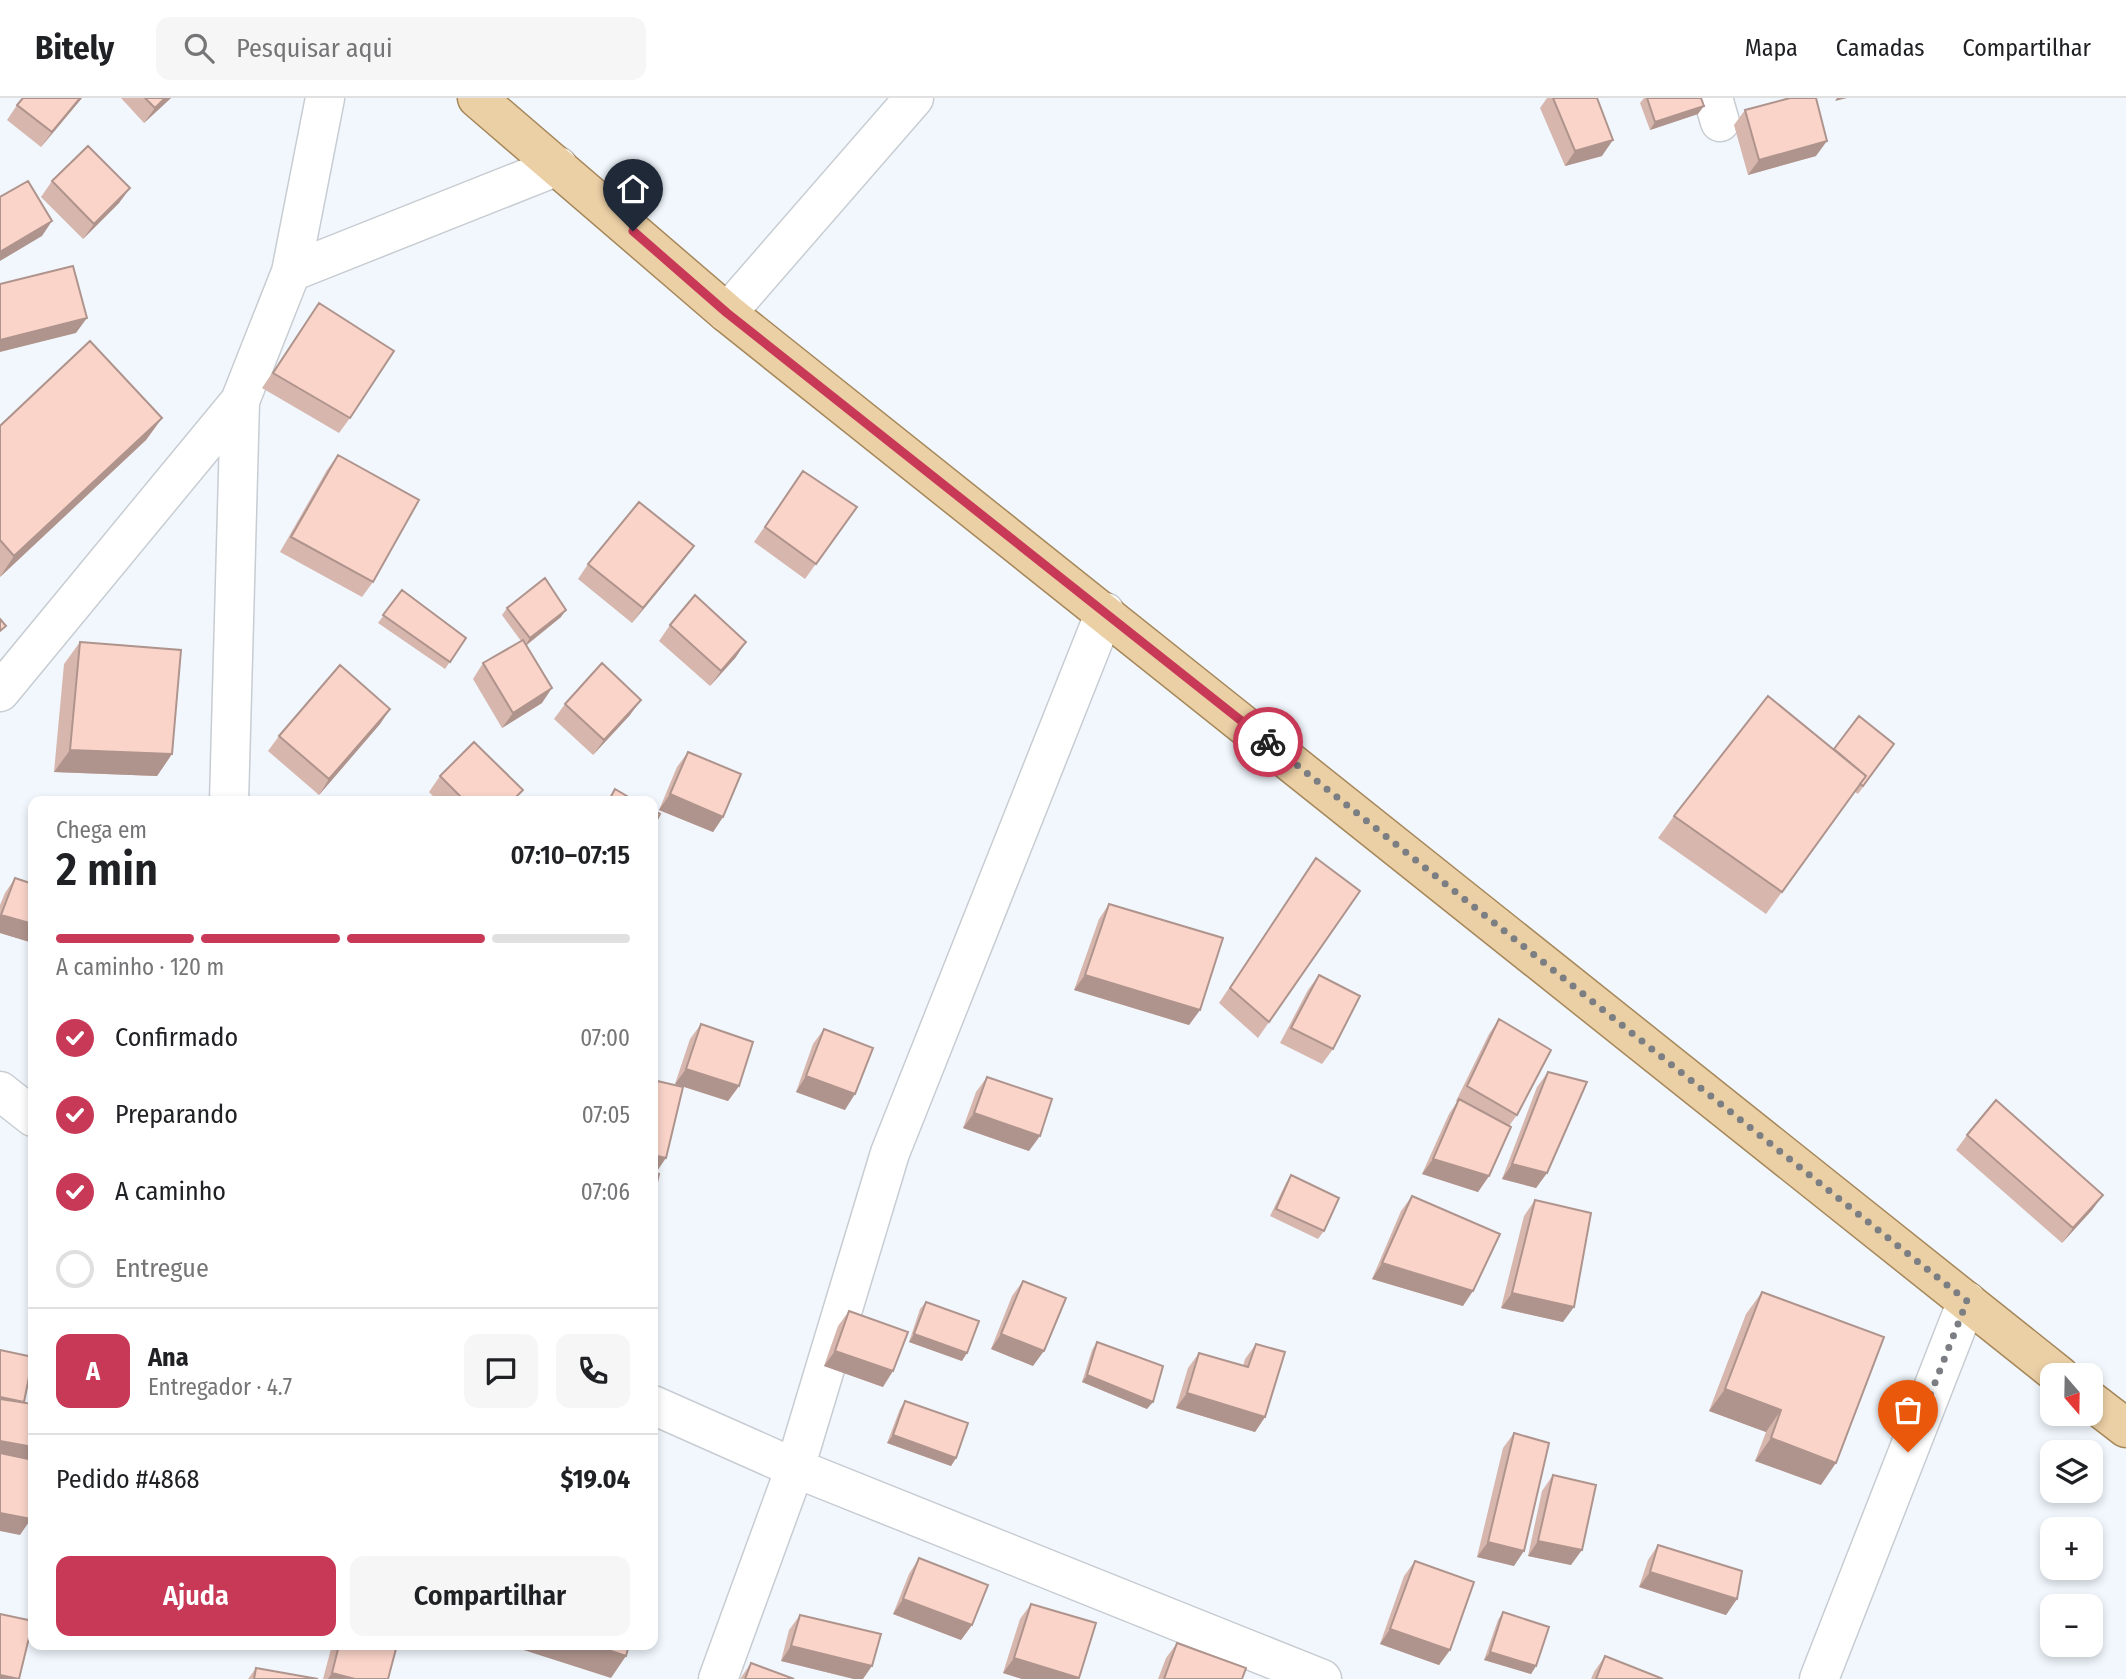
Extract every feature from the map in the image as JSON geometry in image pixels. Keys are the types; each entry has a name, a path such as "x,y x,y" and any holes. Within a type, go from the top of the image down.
{"main road":[{"path":"477,98 727,313 1105,611 2044,1363"},
{"path":"2104,1411 2126,1429"}],"street":[{"path":"0,692 240,401 291,272 325,98"},
{"path":"727,313 914,98"},
{"path":"291,272 558,166"},
{"path":"229,796 240,401"},
{"path":"718,1679 795,1468 890,1153 1105,611"},
{"path":"0,1091 28,1113"},
{"path":"1819,1679 1967,1301"},
{"path":"658,1407 795,1468 1322,1679"}],"building":[{"path":"23,98 80,98 52,132 17,105"},
{"path":"145,98 165,98 155,108"},
{"path":"1553,98 1597,98 1613,140 1575,151"},
{"path":"1647,98 1701,98 1704,106 1655,122"},
{"path":"1790,98 1816,98 1827,141 1759,160 1745,110"},
{"path":"88,146 130,188 94,224 52,181"},
{"path":"28,181 52,221 0,252 0,197"},
{"path":"73,266 87,318 0,340 0,284"},
{"path":"319,303 394,351 350,418 273,373"},
{"path":"90,341 162,418 14,556 0,540 0,426"},
{"path":"338,455 419,500 373,582 291,537"},
{"path":"803,471 857,507 816,564 765,527"},
{"path":"639,502 694,546 643,608 588,564"},
{"path":"545,578 566,610 530,638 507,608"},
{"path":"402,590 466,638 450,662 383,615"},
{"path":"695,595 746,642 721,671 670,625"},
{"path":"0,619 6,626 0,631"},
{"path":"523,640 552,688 513,713 483,663"},
{"path":"80,642 181,650 172,754 70,750"},
{"path":"602,663 641,700 604,740 565,704"},
{"path":"340,665 390,709 329,779 279,736"},
{"path":"1768,696 1866,776 1782,892 1674,816"},
{"path":"1859,716 1894,744 1863,786 1860,784 1866,776 1834,749"},
{"path":"474,742 523,790 517,796 460,796 440,776"},
{"path":"688,752 741,774 723,817 670,794"},
{"path":"615,789 627,796 611,796"},
{"path":"1316,858 1360,891 1269,1022 1230,988"},
{"path":"15,878 28,882 28,923 1,915"},
{"path":"1109,904 1223,938 1200,1010 1085,975"},
{"path":"1319,975 1360,996 1333,1049 1291,1028"},
{"path":"1499,1019 1551,1050 1517,1115 1467,1086"},
{"path":"701,1024 753,1042 739,1086 686,1069"},
{"path":"824,1029 873,1048 855,1094 806,1076"},
{"path":"1548,1072 1587,1082 1547,1173 1512,1164"},
{"path":"987,1077 1052,1099 1040,1136 974,1113"},
{"path":"658,1081 683,1087 666,1158 658,1156"},
{"path":"1459,1099 1511,1127 1489,1176 1433,1159"},
{"path":"1996,1100 2103,1195 2073,1228 1967,1135"},
{"path":"1291,1175 1339,1198 1324,1231 1276,1209"},
{"path":"1412,1196 1500,1234 1473,1291 1382,1263"},
{"path":"1535,1200 1591,1213 1574,1307 1512,1293"},
{"path":"1023,1281 1066,1298 1044,1351 1001,1334"},
{"path":"1762,1292 1884,1337 1836,1463 1771,1438 1781,1410 1725,1389"},
{"path":"926,1302 979,1321 967,1353 914,1334"},
{"path":"849,1311 908,1332 893,1371 835,1351"},
{"path":"1097,1342 1163,1366 1153,1402 1087,1375"},
{"path":"1256,1344 1285,1352 1265,1417 1187,1393 1199,1353 1248,1367"},
{"path":"0,1350 28,1356 28,1382 24,1402 0,1397"},
{"path":"0,1399 28,1403 28,1446 0,1441"},
{"path":"905,1401 968,1423 956,1458 893,1435"},
{"path":"1514,1433 1549,1443 1524,1551 1488,1542"},
{"path":"0,1453 28,1459 28,1518 0,1513"},
{"path":"1553,1475 1596,1485 1582,1550 1538,1541"},
{"path":"1658,1545 1742,1571 1737,1599 1650,1572"},
{"path":"919,1558 988,1585 972,1625 903,1599"},
{"path":"1415,1561 1474,1582 1450,1650 1390,1629"},
{"path":"1031,1604 1096,1623 1079,1678 1014,1658"},
{"path":"1503,1612 1549,1627 1536,1666 1490,1652"},
{"path":"0,1614 28,1620 28,1642 19,1679 0,1675"},
{"path":"800,1615 881,1634 872,1666 791,1646"},
{"path":"1177,1643 1246,1668 1242,1679 1164,1679"},
{"path":"338,1650 396,1650 388,1679 355,1679 332,1673"},
{"path":"608,1650 628,1650 626,1656"},
{"path":"1605,1656 1663,1679 1596,1679"},
{"path":"751,1663 794,1679 745,1679"},
{"path":"256,1668 318,1679 254,1679"}],"way so far":[{"path":"1268,742 1967,1301 1908,1452"}],"route":[{"path":"633,231 727,313 1268,742"}]}
